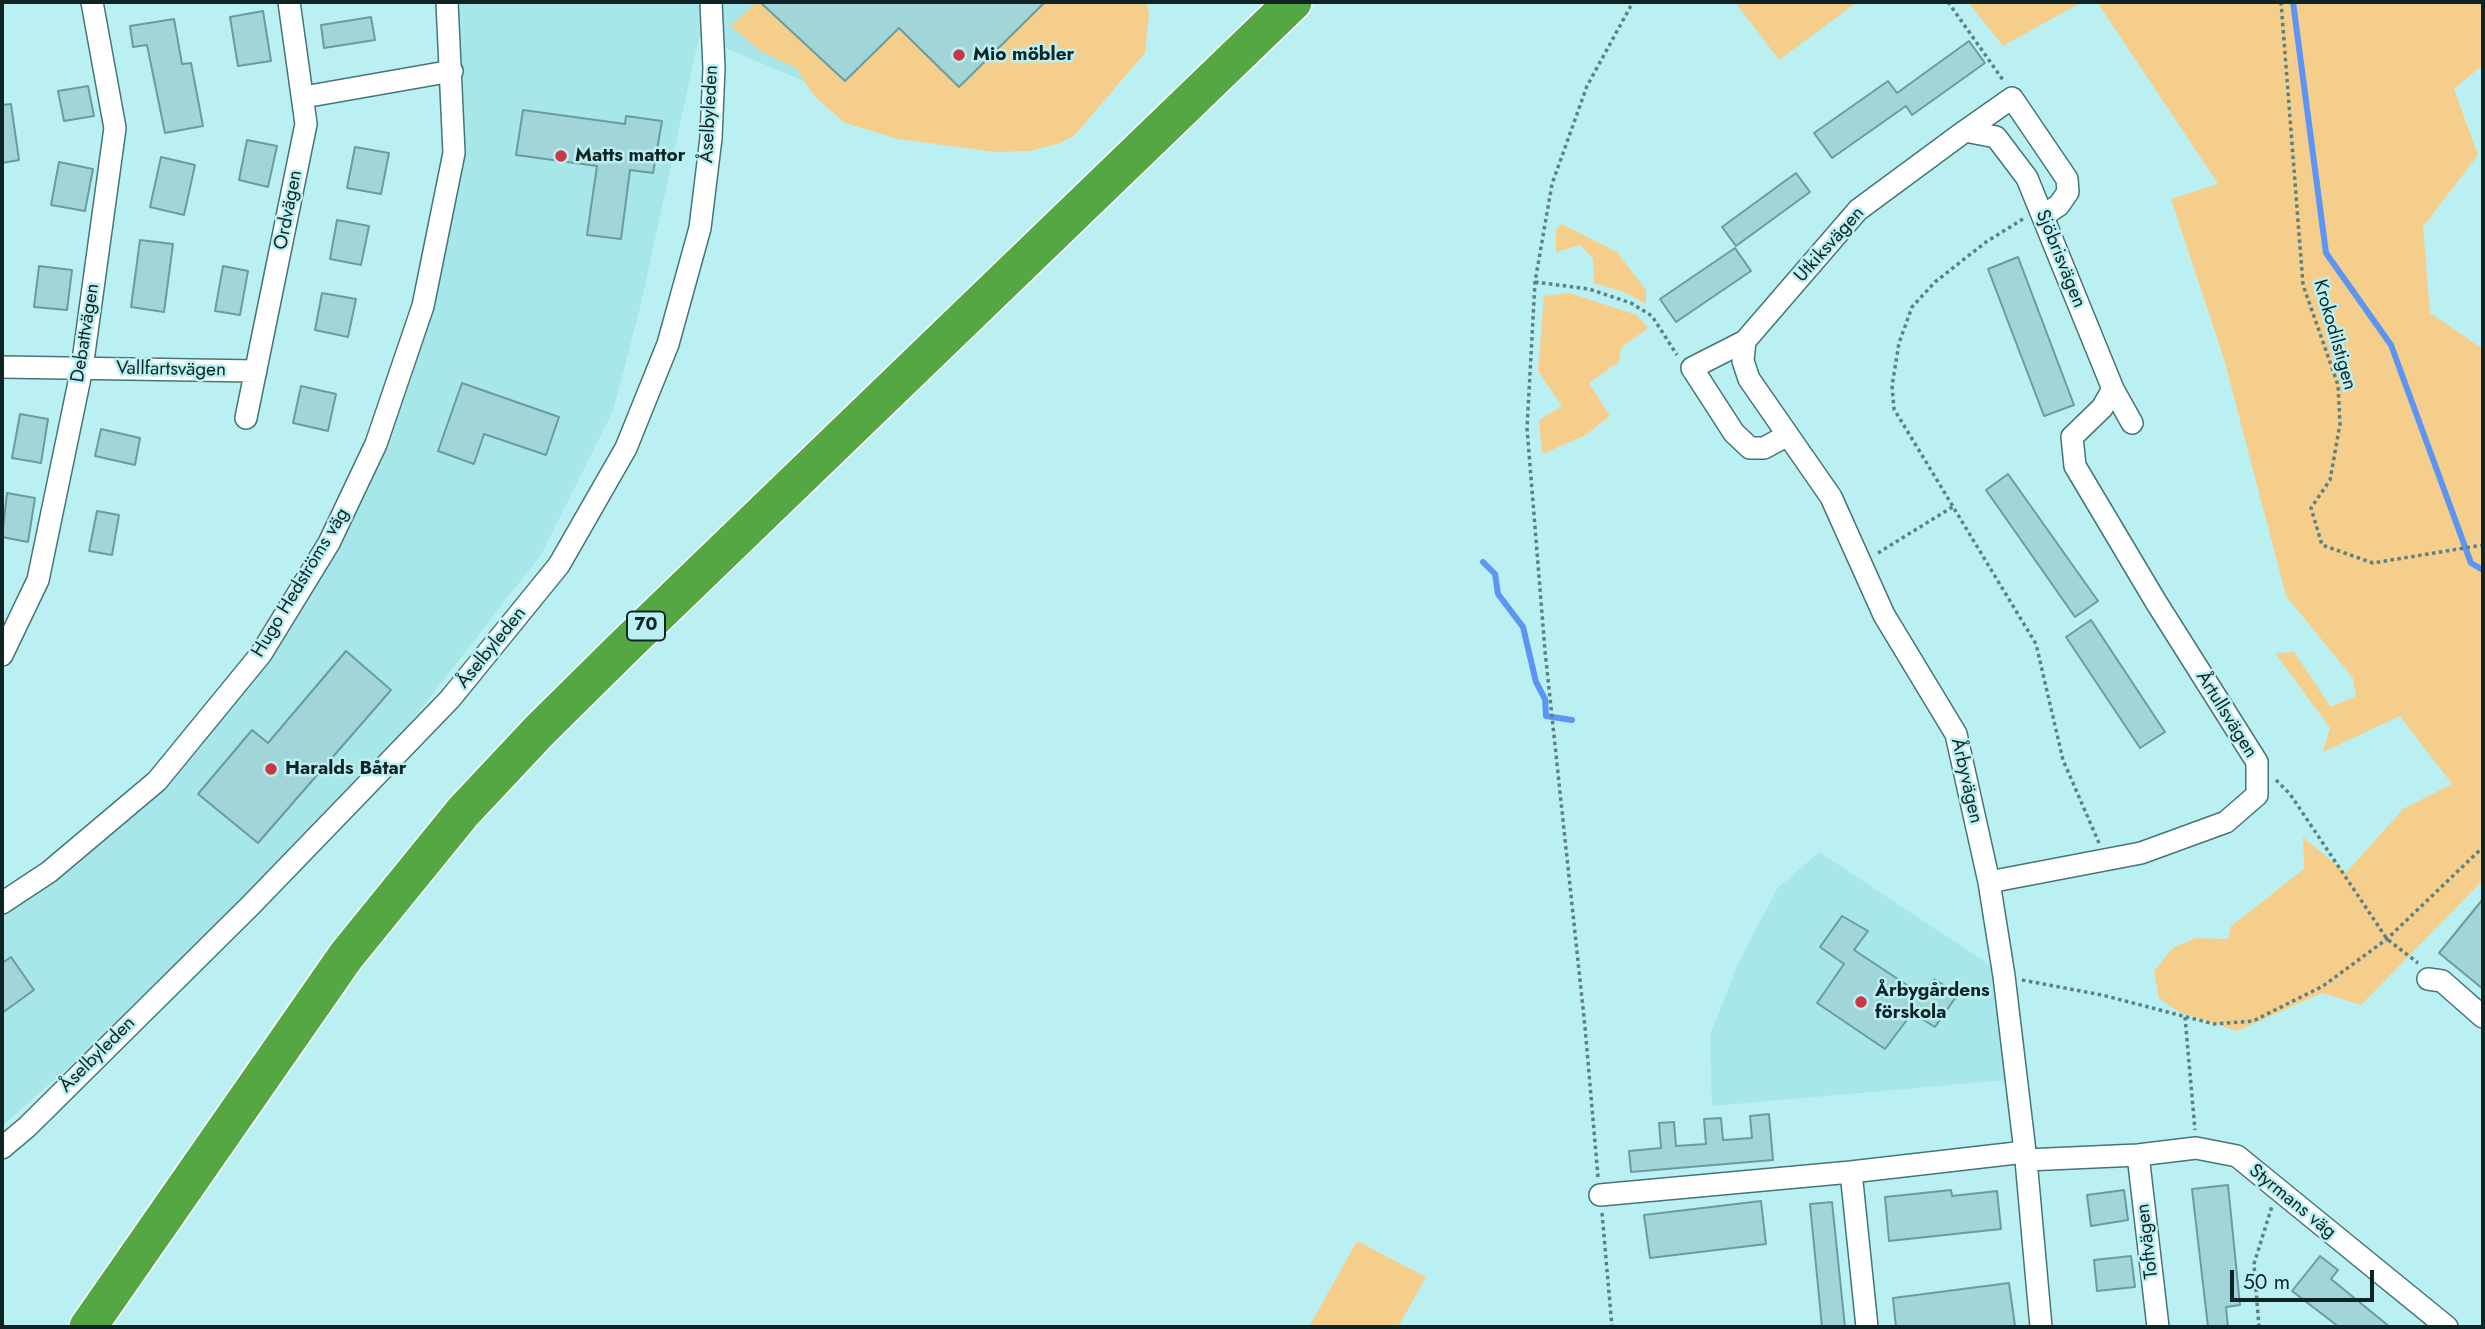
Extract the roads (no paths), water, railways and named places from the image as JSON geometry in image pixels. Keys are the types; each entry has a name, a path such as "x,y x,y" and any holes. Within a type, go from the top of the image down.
{"highway":[{"name":"70","path":"60,1327 324,946 448,794 527,710 614,625 1259,2"},
{"name":"70","path":"88,1327 346,956 463,812 540,730 624,647 1293,2"}],"street":[{"name":"Debattvägen","path":"2,655 38,580 82,368 115,128 92,2"},
{"name":"Ordvägen","path":"246,418 306,124 289,2"},
{"name":"Hugo Hedströms väg","path":"2,903 49,872 157,781 261,654 329,543 376,444 422,306 454,153 447,2"},
{"name":"Åselbyleden","path":"2,1148 27,1127 251,905 450,699 559,565 626,448 668,344 700,228 711,138 714,68 711,2"},
{"path":"304,97 452,71"},
{"name":"Utkiksvägen","path":"1745,341 1858,210 2012,98 2067,179 2068,192 2059,205 2041,212"},
{"name":"Sjöbrisvägen","path":"1965,131 1996,137 2027,178 2113,389 2132,423"},
{"path":"1745,341 1692,368 1734,433 1749,448 1764,448 1788,436"},
{"name":"Årbyvägen","path":"1745,341 1743,361 1749,379 1831,497 1884,615 1956,734 1989,882 2004,976 2026,1156 2041,1327"},
{"name":"Vallfartsvägen","path":"2,367 256,371"},
{"name":"Årtullsvägen","path":"1989,882 2141,853 2226,822 2257,795 2257,762 2156,602 2075,466 2072,437 2102,408 2113,389"},
{"path":"2435,980 2483,1017"},
{"name":"Styrmans väg","path":"2026,1156 2138,1155 2196,1148 2237,1156 2447,1327"},
{"name":"Toftvägen","path":"2138,1155 2158,1327"},
{"path":"1600,1195 2026,1156"},
{"path":"1851,1172 1867,1327"}],"waterway":[{"path":"2293,2 2326,253 2391,345 2471,563 2483,570"},
{"path":"1483,562 1495,574 1498,594 1523,627 1536,682 1545,699 1546,716 1572,720"}],"place":[{"name":"Mio möbler","path":"959,55"},
{"name":"Matts mattor","path":"561,156"},
{"name":"Haralds Båtar","path":"271,769"},
{"name":"Årbygårdens förskola","path":"1861,1002"}]}
